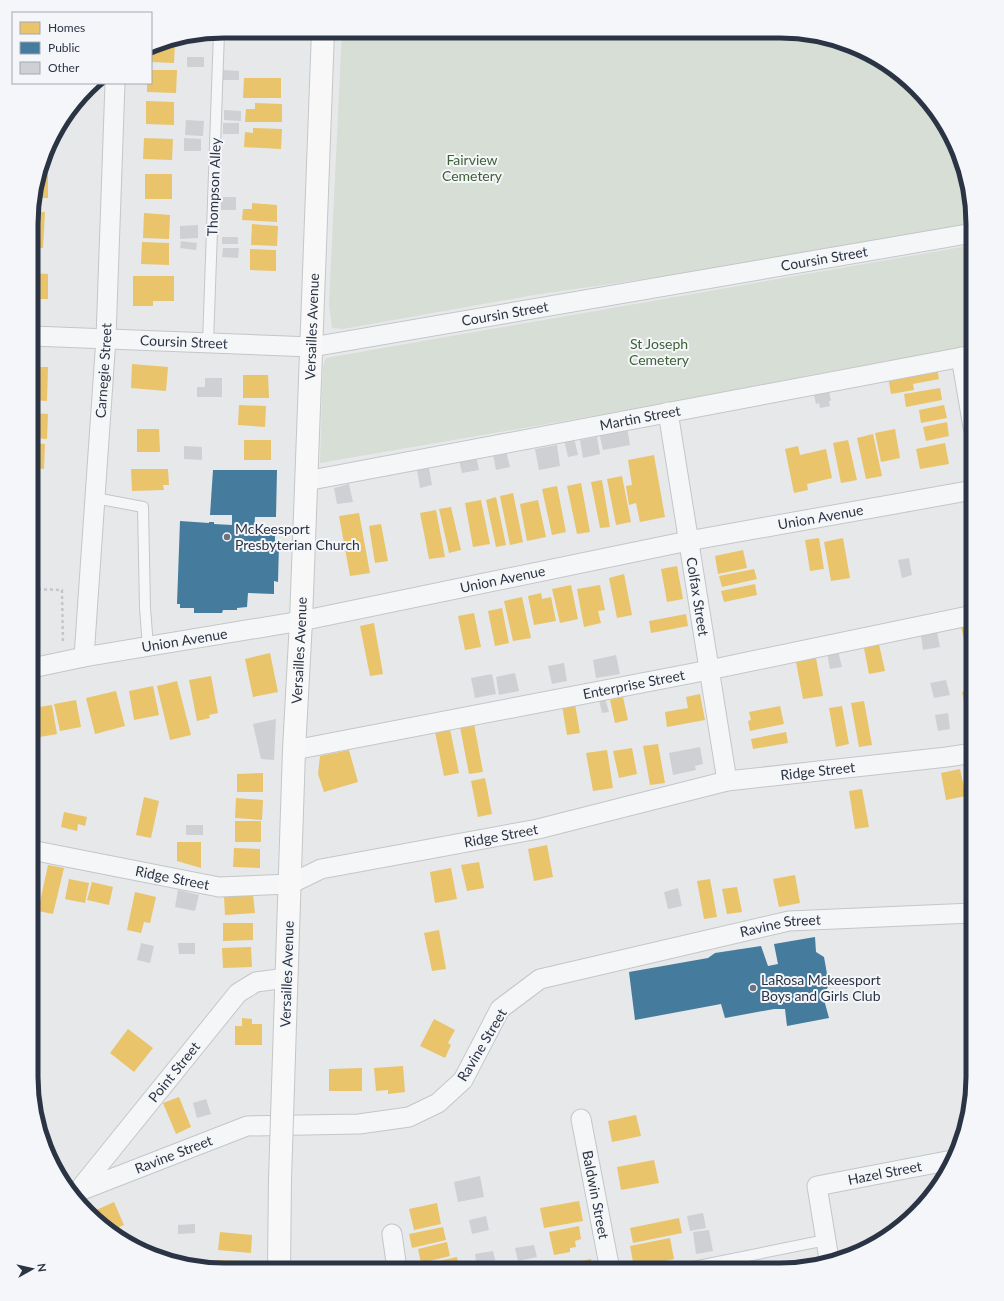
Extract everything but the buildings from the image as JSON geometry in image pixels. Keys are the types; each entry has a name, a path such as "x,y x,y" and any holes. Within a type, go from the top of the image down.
{"street":[{"name":"Versailles Avenue","path":"279,1263 280,1179 294,750 302,621 323,38"},
{"name":"Carnegie Street","path":"84,657 106,338 114,84"},
{"name":"Coursin Street","path":"38,336 312,347 966,234"},
{"name":"Martin Street","path":"306,481 966,356"},
{"name":"Colfax Street","path":"668,412 727,781"},
{"name":"Union Avenue","path":"38,667 84,657 302,621 688,541 966,491"},
{"name":"Enterprise Street","path":"294,750 709,670 966,616"},
{"name":"Ridge Street","path":"38,851 219,887 290,884 321,869 538,829 727,781 947,757 966,753"},
{"name":"Ravine Street","path":"78,1192 247,1126 359,1124 409,1118 438,1103 462,1080 500,1009 540,979 789,921 966,913"},
{"name":"Point Street","path":"77,1191 238,993 256,982 286,978"},
{"name":"Baldwin Street","path":"581,1119 609,1263"},
{"name":"Hazel Street","path":"826,1240 817,1186 946,1161"},
{"path":"392,1234 396,1263"},
{"path":"826,1240 829,1257"}],"lane":[{"name":"Thompson Alley","path":"208,342 220,38"},
{"path":"95,498 143,507 145,608 148,647"},
{"path":"713,1263 826,1240"}],"path":[{"path":"38,589 62,590 63,645"}],"green space":[{"name":"Fairview Cemetery","path":"342,38 793,38 828,44 851,52 884,69 912,92 935,120 952,153 960,176 966,211 966,225 686,273 534,295 343,329 332,328 329,304"},
{"name":"St Joseph Cemetery","path":"966,246 966,347 821,373 669,403 320,463 323,366 326,358"}],"place":[{"name":"McKeesport Presbyterian Church","path":"227,537"},
{"name":"LaRosa Mckeesport Boys and Girls Club","path":"753,988"}]}
